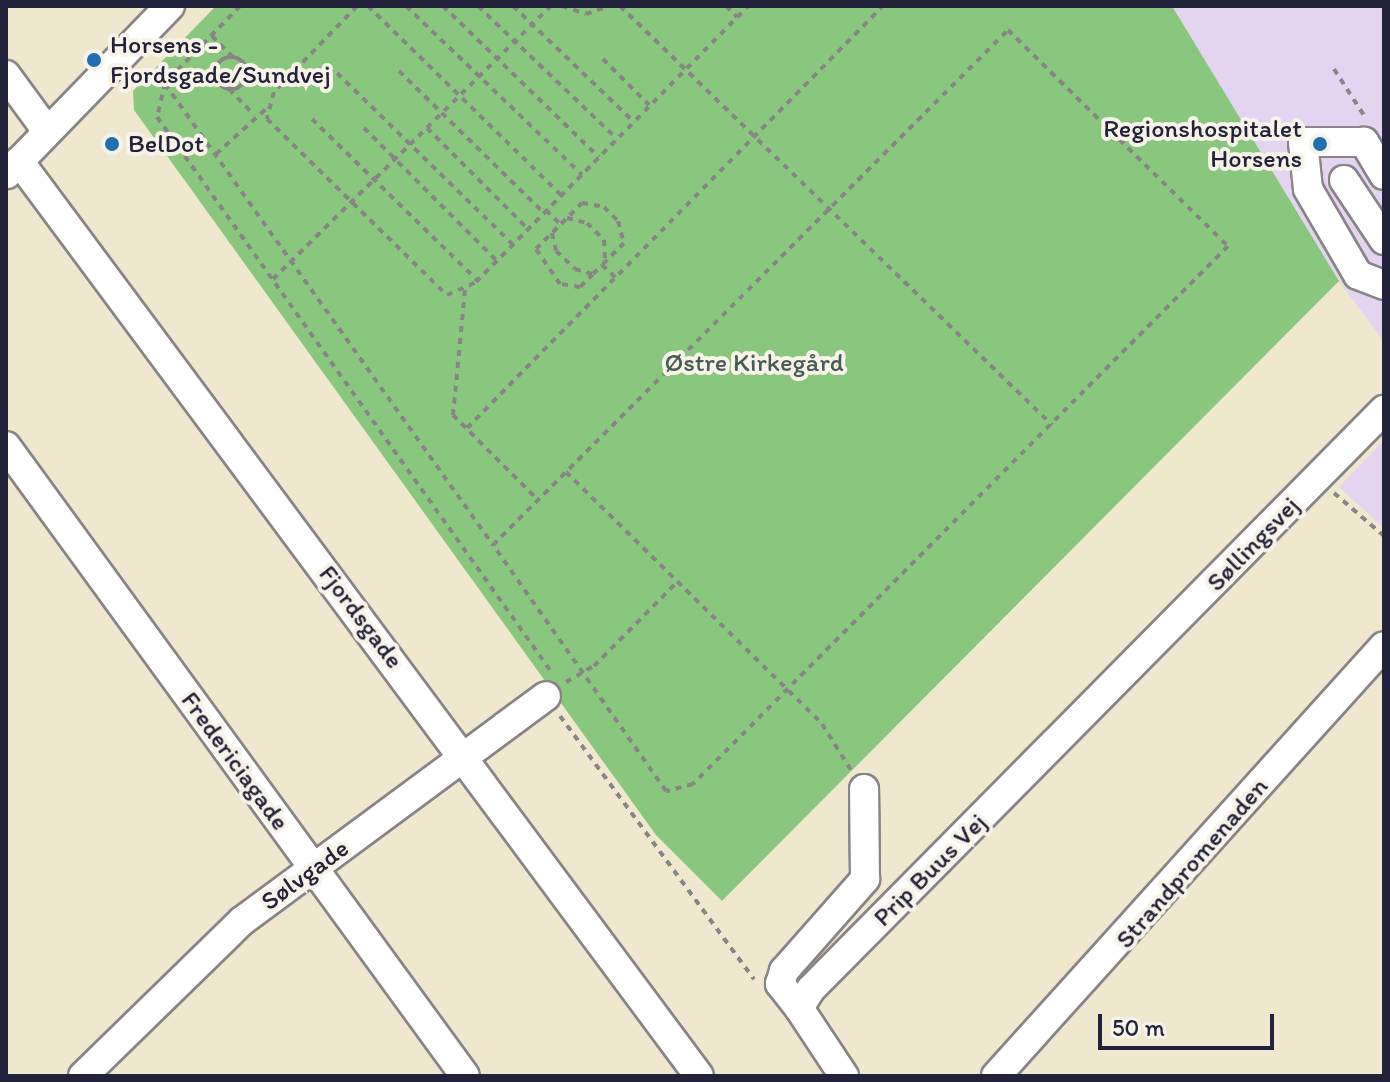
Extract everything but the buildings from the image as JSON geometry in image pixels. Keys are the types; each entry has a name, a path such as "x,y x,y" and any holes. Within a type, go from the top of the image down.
{"street":[{"path":"12,168 170,6"},
{"path":"6,75 47,131"},
{"path":"1384,175 1364,142 1303,142 1308,189 1358,275 1384,285"},
{"name":"Fjordsgade","path":"12,168 465,758 699,1076"},
{"path":"1344,180 1384,240"},
{"name":"Søllingsvej","path":"1122,677 1384,410"},
{"name":"Fredericiagade","path":"6,446 465,1076"},
{"name":"Strandpromenaden","path":"996,1076 1384,646"},
{"name":"Prip Buus Vej","path":"799,1008 1122,677"},
{"name":"Sølvgade","path":"83,1076 242,921 546,696"},
{"path":"844,1076 780,984 865,879 864,789"}],"path":[{"path":"240,6 165,83 157,117 561,686 677,582"},
{"path":"215,155 254,115 267,108 357,6"},
{"path":"368,6 562,195"},
{"path":"406,6 582,175"},
{"path":"443,6 599,157"},
{"path":"478,6 617,139"},
{"path":"513,6 634,122"},
{"path":"272,279 293,264 551,6"},
{"path":"562,6 586,14 609,6"},
{"path":"620,6 1052,425"},
{"path":"726,6 737,17"},
{"path":"267,108 275,132 437,289 465,290 478,281 748,6"},
{"path":"467,428 883,6"},
{"path":"165,83 493,545 579,673 666,791 693,784 1228,246 1008,30 493,545"},
{"path":"211,36 247,71 243,85 229,89"},
{"path":"233,57 216,68 217,82 229,89 254,115"},
{"path":"603,59 650,105"},
{"path":"1334,69 1367,121"},
{"path":"399,71 560,224"},
{"path":"337,73 513,245"},
{"path":"312,119 478,281"},
{"path":"364,128 497,261"},
{"path":"427,128 528,229"},
{"path":"582,203 604,207 618,221 624,243 580,287 560,284 545,271 536,249 560,224 582,203"},
{"path":"567,218 587,223 604,240 604,264 615,277"},
{"path":"552,233 556,251 575,269 593,274"},
{"path":"465,290 452,408 467,428 537,499"},
{"path":"566,472 822,724 864,789"},
{"path":"1316,480 1384,536"},
{"path":"546,696 760,987 767,992 780,984"}],"shaded area":[{"name":"Regionshospitalet Horsens","path":"1172,6 1384,6 1384,342 1339,281"},
{"path":"1384,440 1384,528 1339,487"}],"green space":[{"name":"Østre Kirkegård","path":"216,6 1172,6 1339,281 722,901 656,835 134,110 133,91"}],"place":[{"name":"Horsens - Fjordsgade/Sundvej","path":"94,60"},
{"name":"BelDot","path":"112,144"},
{"name":"Regionshospitalet Horsens","path":"1320,144"}]}
